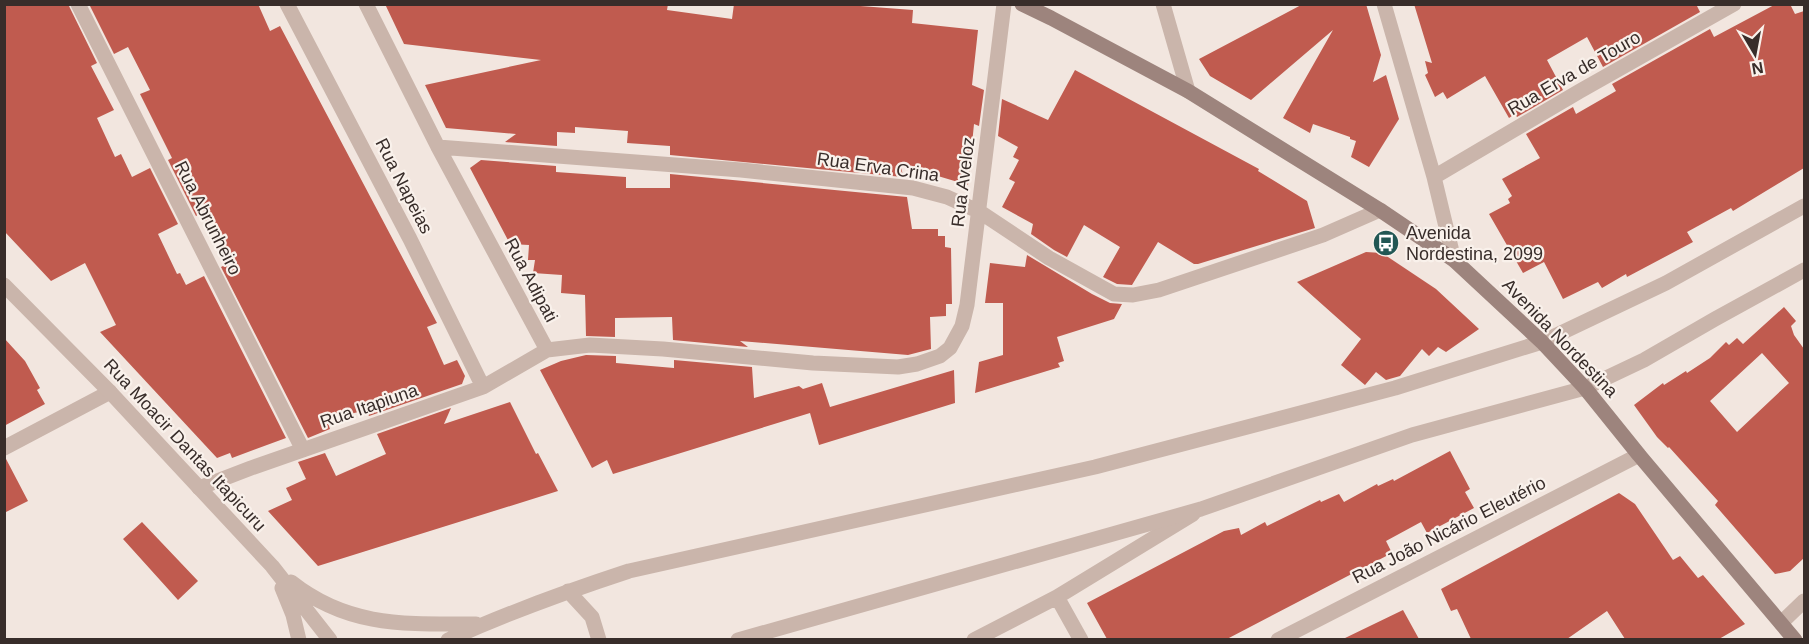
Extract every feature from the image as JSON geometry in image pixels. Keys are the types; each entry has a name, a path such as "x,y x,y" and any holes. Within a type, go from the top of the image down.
{"main road":[{"name":"Avenida Nordestina","path":"1022,4 1188,91 1380,210 1454,260 1542,342 1585,388 1795,639"}],"street":[{"name":"Rua Abrunheiro","path":"78,4 303,450"},
{"name":"Rua Napeias","path":"287,4 483,387"},
{"name":"Rua Adipati","path":"366,4 438,147 547,350 590,345 663,349 813,363 898,367 917,364 940,356"},
{"name":"Rua Aveloz","path":"940,356 950,348 962,326 967,305 1004,4"},
{"path":"1163,4 1188,91"},
{"path":"1384,4 1434,177 1454,260"},
{"name":"Rua Erva de Touro","path":"1434,177 1734,4"},
{"name":"Rua Erva Crina","path":"438,147 741,170 913,188 947,197 980,212 1049,258 1114,294 1133,295 1159,290 1312,239 1380,210"},
{"path":"448,639 568,591 640,568 1095,467 1360,397 1542,342 1666,283 1804,206"},
{"path":"738,639 1201,509 1413,435 1585,388 1644,360 1804,270"},
{"name":"Rua Moacir Dantas Itapicuru","path":"4,285 110,392 272,566 330,639"},
{"name":"Rua Itapiuna","path":"200,488 483,387 547,350"},
{"path":"4,448 110,392"},
{"name":"Rua João Nicário Eleutério","path":"1278,639 1639,455"},
{"path":"974,639 1057,597 1201,509"},
{"path":"272,566 319,601 352,616 378,621 418,624 482,624"},
{"path":"272,566 293,615 299,639"},
{"path":"568,591 592,617 599,639"},
{"path":"1057,597 1081,639"},
{"path":"1781,623 1804,601"}],"building":[{"path":"4,4 68,4 97,63 91,66 114,110 97,118 115,157 121,154 132,177 150,168 178,224 158,234 177,274 180,273 186,285 204,276 286,438 232,458 230,453 217,458 100,332 116,325 85,263 51,281 4,231"},
{"path":"89,4 258,4 270,31 280,26 437,323 427,327 444,365 457,360 465,376 462,384 369,416 366,410 327,420 330,429 308,438 221,267 227,264 201,213 196,216 168,160 172,158 140,94 150,90 128,47 114,54"},
{"path":"385,4 668,4 667,10 732,19 734,4 834,4 913,10 912,23 978,30 972,85 984,90 979,126 974,124 968,185 901,165 903,177 670,155 670,146 627,143 628,131 575,127 575,133 557,132 557,146 505,142 516,134 446,128 425,85 541,60 404,44"},
{"path":"1303,4 1366,4 1381,55 1373,82 1386,75 1399,119 1369,167 1351,157 1356,141 1350,137 1313,124 1310,133 1283,118 1333,30 1251,100 1210,76 1199,59"},
{"path":"1414,4 1696,4 1700,12 1603,67 1587,37 1547,60 1563,90 1517,117 1515,114 1509,118 1485,76 1447,99 1443,92 1435,97 1425,75 1428,73 1425,61 1432,63"},
{"path":"1776,4 1790,4 1795,14 1804,11 1804,168 1733,211 1731,208 1687,232 1693,242 1602,288 1598,282 1563,299 1544,262 1523,273 1489,214 1510,203 1508,199 1512,196 1502,179 1540,158 1526,134 1573,107 1576,114 1616,91 1612,84 1710,29 1714,37"},
{"path":"1075,70 1259,169 1258,171 1307,201 1315,228 1198,264 1194,264 1158,242 1132,285 1117,284 1103,277 1120,247 1084,225 1067,257 1054,250 1031,234 1033,224 1002,207 1015,182 1009,179 1019,160 1013,157 1018,147 998,136 1002,99 1048,120"},
{"path":"481,160 556,166 556,172 626,177 626,188 670,188 670,174 907,197 912,229 938,229 938,236 945,236 945,247 951,248 952,304 946,304 946,316 930,317 931,349 908,355 740,341 748,347 673,340 672,317 615,318 615,337 586,336 585,295 561,293 562,275 533,273 535,260 528,260 529,245 510,244 470,168"},
{"path":"1366,252 1382,253 1436,289 1479,329 1446,352 1438,347 1429,356 1422,349 1400,376 1386,380 1376,372 1365,385 1341,365 1361,339 1297,282"},
{"path":"1027,255 1092,294 1110,303 1122,304 1114,319 1057,337 1064,361 1058,363 1060,367 975,393 979,362 1003,355 1003,303 985,303 990,263 1025,267"},
{"path":"1784,307 1796,321 1791,326 1794,335 1804,349 1804,558 1790,571 1775,574 1715,505 1718,501 1657,437 1634,405 1663,383 1664,385 1686,371 1687,373 1710,358 1726,342 1729,345 1737,338 1743,344","holes":["1762,353 1789,383 1737,432 1710,401"]},
{"path":"4,338 25,361 40,388 37,390 45,404 4,426"},
{"path":"586,355 616,356 616,363 674,368 674,360 752,367 754,398 799,386 803,389 822,383 830,407 954,370 955,403 819,445 810,413 613,474 607,460 592,468 540,370 561,361"},
{"path":"510,402 558,491 318,566 268,511 292,500 286,488 306,479 298,462 325,453 336,476 386,454 377,434 451,408 444,424"},
{"path":"1450,451 1470,489 1465,492 1474,508 1427,533 1421,522 1386,541 1392,553 1227,639 1107,639 1087,603 1224,531 1239,528 1241,535 1265,522 1267,526 1320,500 1321,502 1339,494 1344,502 1377,484 1378,486 1393,479 1394,481"},
{"path":"4,458 28,501 4,513"},
{"path":"1619,493 1635,504 1673,560 1680,556 1698,578 1703,575 1745,624 1719,639 1625,639 1607,611 1567,639 1471,639 1457,609 1451,611 1441,589"},
{"path":"142,522 198,581 178,600 123,539"},
{"path":"1403,610 1419,639 1343,639"}],"place":[{"name":"Avenida Nordestina, 2099","path":"1386,243"}]}
